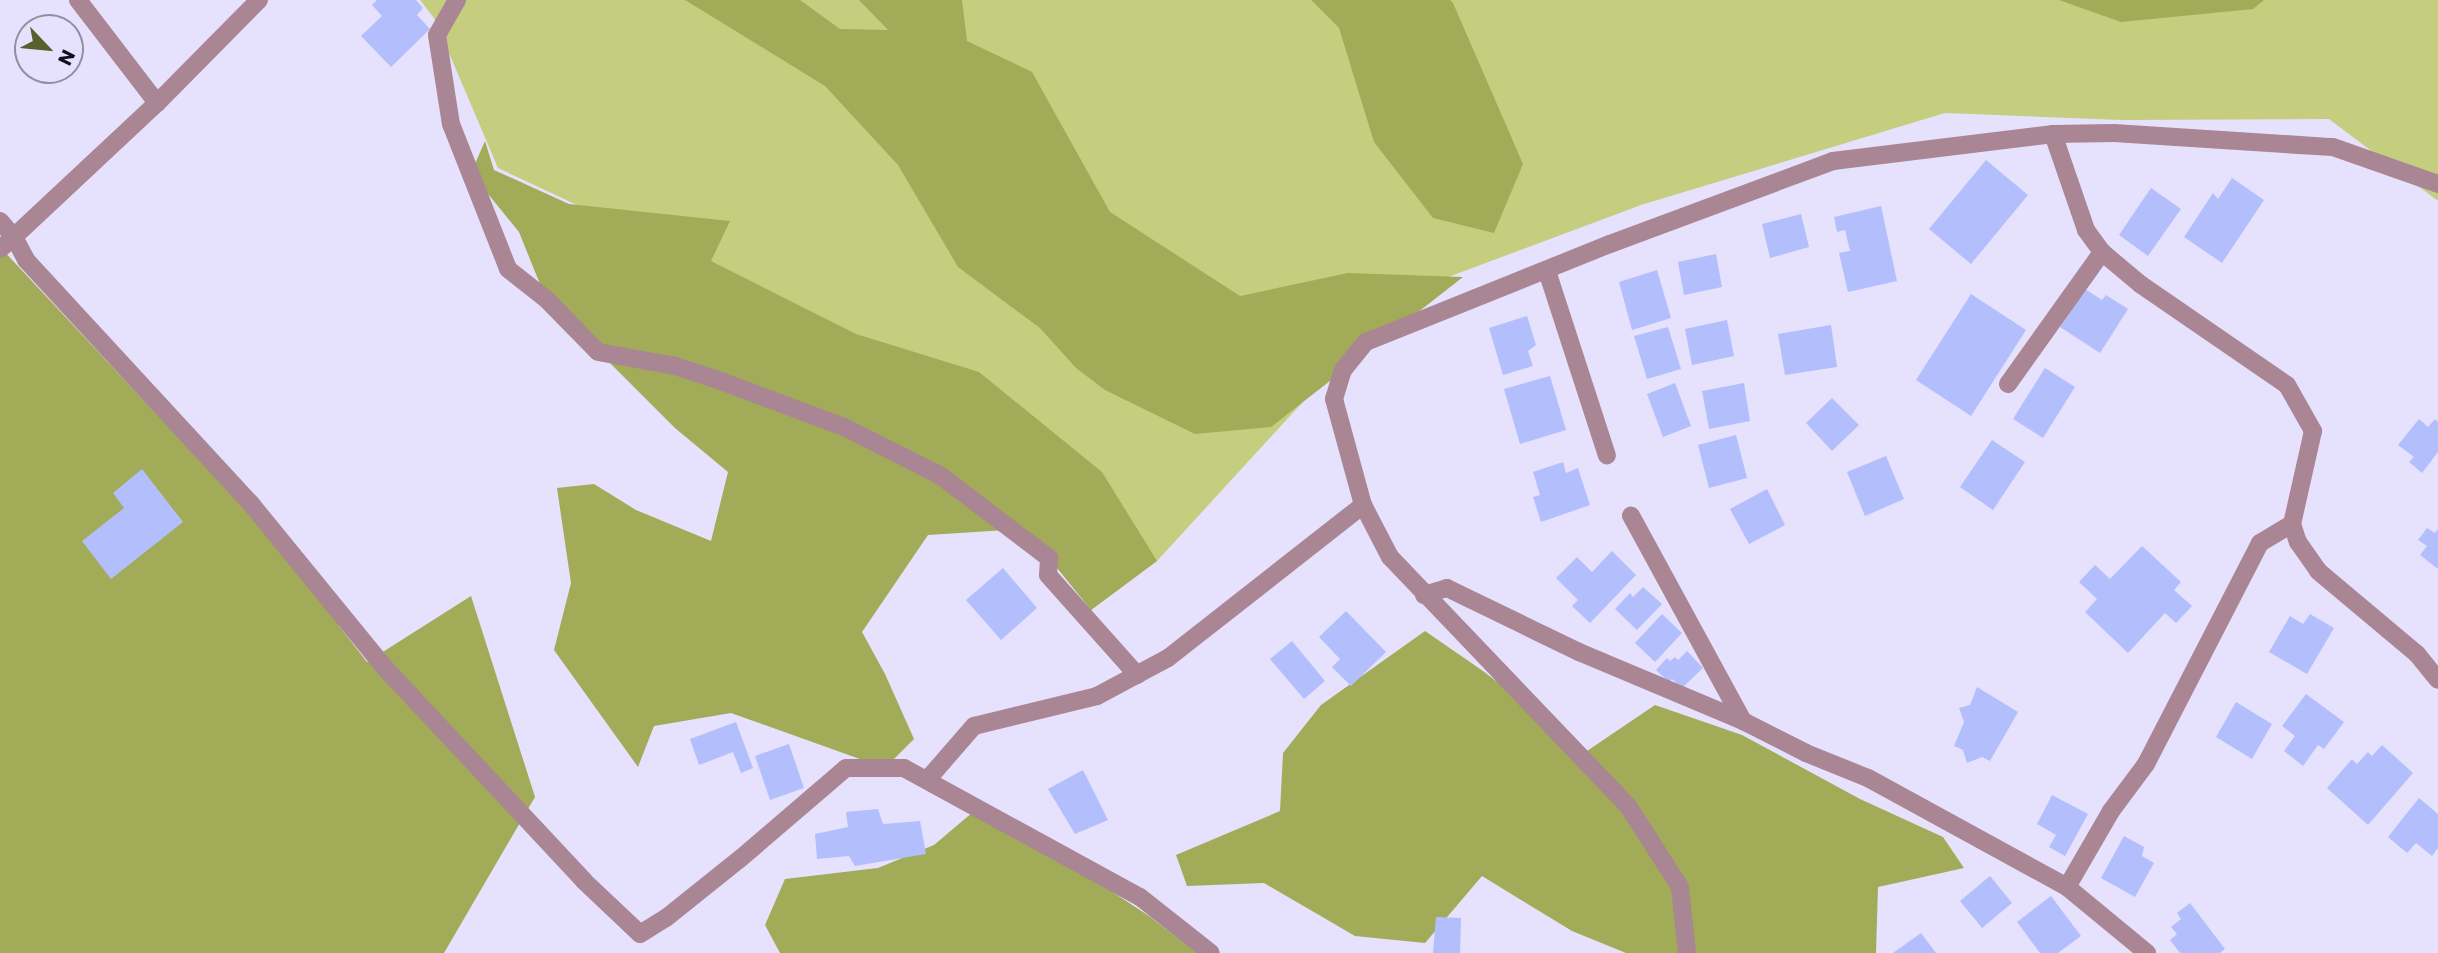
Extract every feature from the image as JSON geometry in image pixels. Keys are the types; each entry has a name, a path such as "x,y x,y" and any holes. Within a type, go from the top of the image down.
{"street":[{"path":"78,0 157,103"},
{"path":"7,243 157,103 259,0"},
{"path":"457,0 437,34 451,124 508,269 546,299 598,352 675,366 718,380 844,427 941,476 1049,558 1048,575 1138,675"},
{"path":"1687,953 1680,887 1628,806 1390,557 1363,505 1334,399 1343,370 1366,342 1833,161 2053,134 2114,133 2333,147 2438,184"},
{"path":"2053,134 2086,229 2102,252 2140,284 2287,385 2313,431 2292,524 2298,542 2318,571 2417,654 2438,680"},
{"path":"0,221 7,243 26,260 252,505 385,668 584,881 640,934 666,918 741,858 846,768 904,768 1140,897 1212,953"},
{"path":"2008,384 2102,252"},
{"path":"1547,271 1607,456"},
{"path":"927,780 974,726 1097,696 1168,658 1363,505"},
{"path":"1631,516 1743,721"},
{"path":"2067,887 2111,811 2146,764 2260,543 2292,524"},
{"path":"1424,595 1447,588 1579,652 1743,721 1806,753 1868,778 2067,887 2147,953"}],"green space":[{"path":"420,0 2438,0 2438,201 2329,119 2121,120 1945,113 1641,205 1333,320 1301,404 1157,561 1091,610 985,396 498,168 434,18"},
{"path":"685,0 800,0 840,29 888,30 859,0 962,0 967,41 1032,72 1110,212 1240,296 1348,273 1463,277 1271,427 1195,434 1105,390 1076,368 1040,328 958,267 898,165 825,86"},
{"path":"1311,0 1450,0 1453,3 1523,164 1494,233 1433,218 1374,142 1339,28"},
{"path":"2059,0 2264,0 2253,9 2121,22"},
{"path":"485,141 494,170 569,204 730,221 711,261 856,334 979,372 1102,472 1157,561 1091,610 1049,558 1021,529 928,535 862,632 885,674 914,739 885,768 731,713 654,726 638,767 554,650 571,583 557,488 594,484 636,510 711,541 728,472 675,428 546,299 519,232 471,173"},
{"path":"0,247 324,593 339,626 367,662 471,596 535,797 444,953 0,953"},
{"path":"1425,631 1483,671 1587,751 1655,705 1742,735 1860,799 1943,837 1964,868 1878,887 1876,953 1626,953 1572,931 1482,876 1425,943 1355,936 1264,883 1187,886 1176,855 1280,811 1283,753 1321,705"},
{"path":"973,812 1073,866 1149,916 1197,953 780,953 765,925 785,879 878,868 934,845"}],"building":[{"path":"377,0 416,0 423,8 417,15 430,29 391,67 361,36 382,16 372,5"},
{"path":"1986,160 2028,195 1971,264 1929,229"},
{"path":"2232,178 2264,200 2222,263 2184,237 2213,193 2218,199"},
{"path":"2151,188 2181,209 2148,256 2119,235"},
{"path":"1881,206 1897,281 1848,292 1839,253 1850,251 1845,230 1837,232 1834,217"},
{"path":"1801,214 1809,247 1770,258 1762,224"},
{"path":"1716,254 1722,287 1684,295 1678,262"},
{"path":"1657,270 1671,318 1632,330 1619,282"},
{"path":"2085,289 2102,300 2106,295 2128,309 2100,353 2060,327"},
{"path":"1971,294 2026,330 1971,416 1916,380"},
{"path":"1527,316 1536,345 1528,351 1533,366 1503,375 1489,328"},
{"path":"1727,320 1734,356 1692,365 1685,329"},
{"path":"1831,325 1837,367 1785,375 1778,334"},
{"path":"1668,327 1681,369 1647,379 1634,336"},
{"path":"2045,368 2075,387 2043,438 2013,419"},
{"path":"1550,376 1566,430 1520,444 1504,389"},
{"path":"1675,383 1691,426 1663,437 1647,394"},
{"path":"1744,383 1750,421 1709,429 1702,391"},
{"path":"1832,398 1859,425 1832,451 1806,423"},
{"path":"2419,419 2428,427 2435,419 2438,422 2438,452 2422,473 2409,462 2414,457 2398,445"},
{"path":"1736,435 1747,478 1709,488 1698,445"},
{"path":"1992,440 2025,462 1993,510 1960,487"},
{"path":"1886,456 1904,499 1865,516 1847,472"},
{"path":"1563,462 1566,473 1578,468 1590,505 1541,522 1533,497 1540,495 1533,472"},
{"path":"142,469 183,522 111,579 82,541 124,508 113,493"},
{"path":"1767,489 1785,525 1749,544 1730,509"},
{"path":"2427,528 2435,533 2438,529 2438,569 2420,555 2427,546 2418,540"},
{"path":"2142,546 2181,582 2174,590 2192,606 2176,623 2165,613 2128,653 2085,612 2097,599 2079,582 2095,565 2110,579"},
{"path":"1612,551 1636,575 1590,623 1572,606 1578,600 1556,578 1577,557 1592,572"},
{"path":"1003,568 1037,608 1001,640 966,600"},
{"path":"1643,587 1662,604 1637,630 1615,609 1630,593 1633,597"},
{"path":"1346,611 1386,652 1351,686 1332,667 1340,659 1319,637"},
{"path":"1662,614 1682,633 1655,662 1635,643"},
{"path":"2310,614 2334,628 2307,674 2269,652 2290,616 2303,624"},
{"path":"1292,641 1325,681 1304,699 1270,659"},
{"path":"1687,651 1703,668 1682,688 1672,679 1669,682 1656,670 1667,658 1670,661 1675,657 1678,660"},
{"path":"1977,687 2018,712 1990,761 1982,757 1967,763 1963,750 1954,746 1964,722 1959,708 1970,705"},
{"path":"2306,694 2344,722 2324,749 2318,745 2303,766 2284,751 2295,736 2282,726"},
{"path":"2236,702 2272,724 2252,759 2216,737"},
{"path":"736,722 753,768 741,773 733,752 699,765 690,739"},
{"path":"789,744 804,788 770,800 755,756"},
{"path":"2382,745 2413,773 2368,825 2327,788 2352,759 2357,764 2368,752 2372,756"},
{"path":"1083,770 1108,820 1075,834 1048,789"},
{"path":"2052,795 2088,814 2065,856 2049,847 2056,835 2037,824"},
{"path":"2419,798 2438,814 2438,848 2432,856 2416,843 2407,853 2388,837"},
{"path":"878,809 883,824 920,821 926,854 855,866 849,856 817,859 815,834 848,827 846,812"},
{"path":"2124,836 2144,847 2142,856 2154,863 2135,897 2101,878"},
{"path":"1990,876 2012,903 1982,928 1960,901"},
{"path":"2051,896 2081,936 2058,953 2040,953 2017,922"},
{"path":"2190,903 2225,949 2220,953 2180,953 2170,940 2177,934 2171,927 2181,919 2177,913"},
{"path":"1436,917 1461,918 1460,953 1433,953"},
{"path":"1921,933 1936,953 1893,953"}]}
